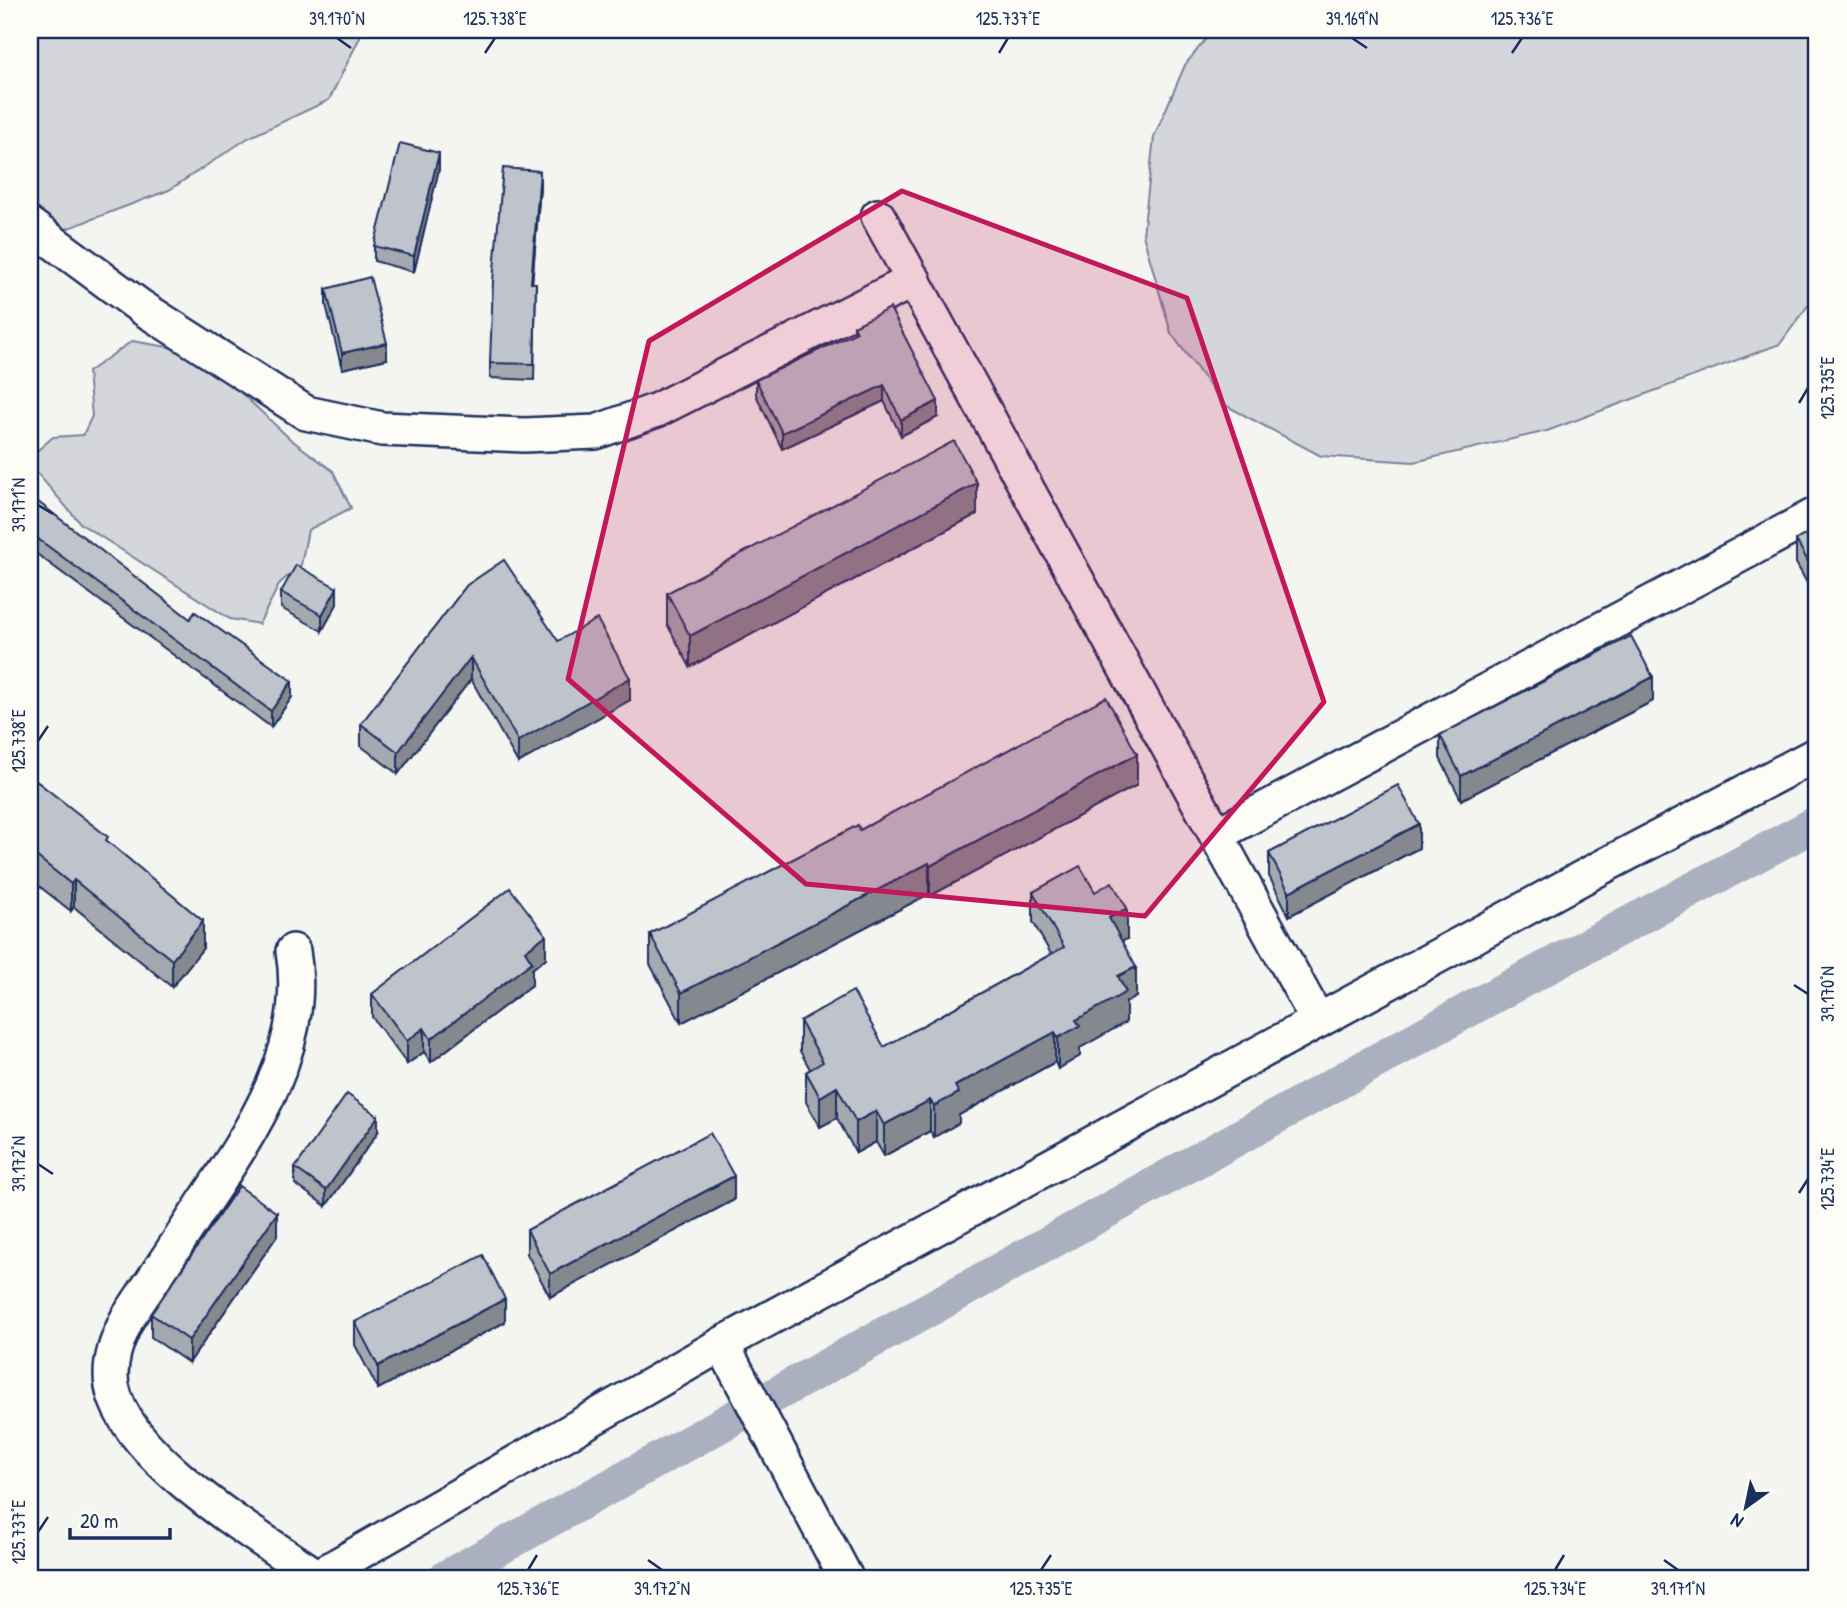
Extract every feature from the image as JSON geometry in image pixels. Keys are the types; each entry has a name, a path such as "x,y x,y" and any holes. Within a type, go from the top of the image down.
{"street":[{"path":"878,216 1318,1021"},
{"path":"30,225 141,307 306,413 382,429 524,435 596,432 657,410 914,280"},
{"path":"1218,834 1817,514"},
{"path":"293,951 297,973 296,1009 275,1081 242,1146 127,1319 114,1348 112,1386 122,1415 137,1438 232,1519 316,1577 727,1354 1318,1021 1817,754"},
{"path":"727,1354 846,1578"}],"highlighted area":[{"path":"902,191 1187,298 1324,702 1145,916 806,884 568,679 649,341"}],"shaded area":[{"path":"30,30 360,30 360,37 329,100 248,138 169,190 61,231 30,211"},
{"path":"1213,30 1817,30 1817,293 1780,344 1547,431 1414,462 1321,456 1223,404 1171,333 1143,235 1154,137 1185,65"},
{"path":"132,341 198,352 289,438 333,471 351,508 308,530 301,565 280,583 259,624 230,619 81,524 30,465 30,457 53,437 83,435 92,416 88,372"}],"building":[{"path":"400,143 439,153 414,256 374,246"},
{"path":"503,168 540,171 531,283 536,283 534,364 490,363 493,281"},
{"path":"370,277 387,343 342,353 326,289"},
{"path":"890,308 938,401 901,420 884,385 782,433 756,380 857,332 854,326"},
{"path":"954,441 977,483 690,636 667,593"},
{"path":"33,498 190,619 195,612 292,681 271,711 30,533 30,502"},
{"path":"1817,528 1817,577 1796,540"},
{"path":"504,560 558,641 597,619 630,678 518,741 471,657 398,752 361,724 467,585"},
{"path":"296,565 337,588 322,615 281,592"},
{"path":"1631,636 1653,677 1461,776 1440,735"},
{"path":"1106,697 1137,754 930,866 929,863 681,993 650,934 858,825 860,830"},
{"path":"30,776 108,837 106,840 203,921 172,960 74,880 71,884 30,851"},
{"path":"1398,785 1419,824 1289,892 1269,853"},
{"path":"1080,866 1095,892 1112,882 1127,908 1109,918 1136,967 1118,976 1126,992 1076,1020 1080,1026 1058,1038 1055,1032 955,1086 959,1093 934,1106 930,1100 884,1125 876,1111 856,1122 837,1087 820,1097 806,1072 823,1062 800,1021 853,991 884,1047 1064,947 1033,892"},
{"path":"510,888 546,935 525,951 532,962 431,1039 424,1028 407,1041 372,994"},
{"path":"347,1094 378,1116 326,1190 295,1168"},
{"path":"710,1133 734,1176 550,1274 527,1230"},
{"path":"239,1186 277,1213 189,1340 151,1314"},
{"path":"483,1255 505,1299 378,1366 355,1322"}],"waterway":[{"path":"445,1578 1499,993 1817,823"}]}
